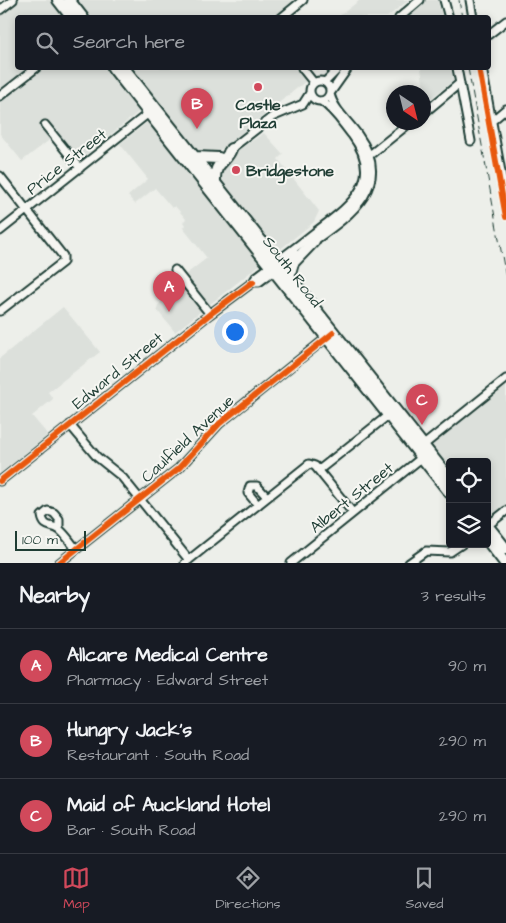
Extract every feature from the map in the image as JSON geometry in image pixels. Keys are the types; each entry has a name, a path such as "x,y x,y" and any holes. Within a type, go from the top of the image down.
{"highway":[{"path":"58,0 70,15"},
{"path":"69,0 81,15"},
{"name":"South Road","path":"115,70 201,172 391,412 446,487"},
{"name":"South Road","path":"126,70 196,157 201,172 215,182 275,266 289,277 330,336"},
{"path":"215,182 216,168 229,154 231,149"},
{"path":"196,157 219,158"},
{"path":"289,277 293,263 314,240"},
{"name":"South Road","path":"422,452 446,475"},
{"path":"491,531 506,549"},
{"path":"491,545 505,563"}],"street":[{"path":"0,10 13,0"},
{"path":"285,15 303,0"},
{"path":"402,15 420,0"},
{"path":"444,0 447,15"},
{"path":"470,0 472,15"},
{"path":"491,33 506,21"},
{"path":"0,96 33,70"},
{"path":"304,70 314,83"},
{"path":"314,83 324,82 337,70"},
{"path":"321,101 330,93 347,70"},
{"path":"458,70 471,141"},
{"path":"482,70 506,194"},
{"path":"275,266 350,214 363,199 371,178 367,157 358,134 335,106 324,82"},
{"path":"201,172 272,117 303,104 314,83"},
{"path":"431,107 460,83"},
{"path":"275,266 341,213 355,199 364,181 367,157 330,107 314,99 310,93"},
{"path":"493,120 506,109"},
{"name":"Price Street","path":"0,231 150,112"},
{"path":"45,125 80,168"},
{"path":"367,157 401,130"},
{"path":"0,176 63,256 63,262 0,310"},
{"name":"Edward Street","path":"0,481 253,282 256,277 275,266"},
{"path":"175,270 210,314"},
{"name":"Caulfield Avenue","path":"59,563 179,468 219,424 330,336"},
{"name":"Albert Street","path":"291,563 354,513 506,379"},
{"path":"317,468 391,412"},
{"path":"70,425 97,457 122,477 141,498 187,561 309,464 317,468 354,513"},
{"path":"258,505 248,493 250,486 257,486 267,498"},
{"path":"491,523 506,512"},
{"path":"59,529 76,549"},
{"path":"409,563 426,551 450,552 456,548"}],"shaded area":[{"path":"19,0 52,0 64,15 15,15 15,70 28,70 0,92 0,15"},
{"path":"74,0 293,0 296,4 281,15 86,15"},
{"path":"360,0 409,0 390,15 341,15"},
{"path":"425,0 438,0 442,15 407,15"},
{"path":"40,70 109,70 141,110 79,160 48,122 43,126 52,138 22,161 0,134 0,102"},
{"path":"130,70 297,70 306,81 214,155 195,151"},
{"path":"421,70 451,70 453,81 431,98 431,85 424,85"},
{"path":"149,121 262,263 175,332 157,310 158,305 188,279 185,275 207,258 183,228 185,225 183,222 186,219 175,206 172,208 155,188 135,204 128,196 148,179 120,144"},
{"path":"264,133 283,154 278,159 319,211 314,222 278,251 275,250 224,187 219,173 225,159"},
{"path":"63,307 100,352 48,392 53,399 32,416 48,435 0,473 0,358"},
{"path":"506,386 506,506 491,518 491,458 446,458 446,469 429,448"}],"railway":[{"path":"459,0 462,15"},
{"path":"468,70 506,278"}],"cycle path":[{"path":"479,70 506,217"},
{"path":"0,481 253,282"},
{"path":"59,563 179,468 219,424 333,333"}],"place":[{"name":"Castle Plaza","path":"258,87"},
{"name":"Hungry Jack's","path":"197,129"},
{"name":"Bridgestone","path":"236,170"},
{"name":"Allcare Medical Centre","path":"169,312"},
{"name":"Maid of Auckland Hotel","path":"422,425"}]}
